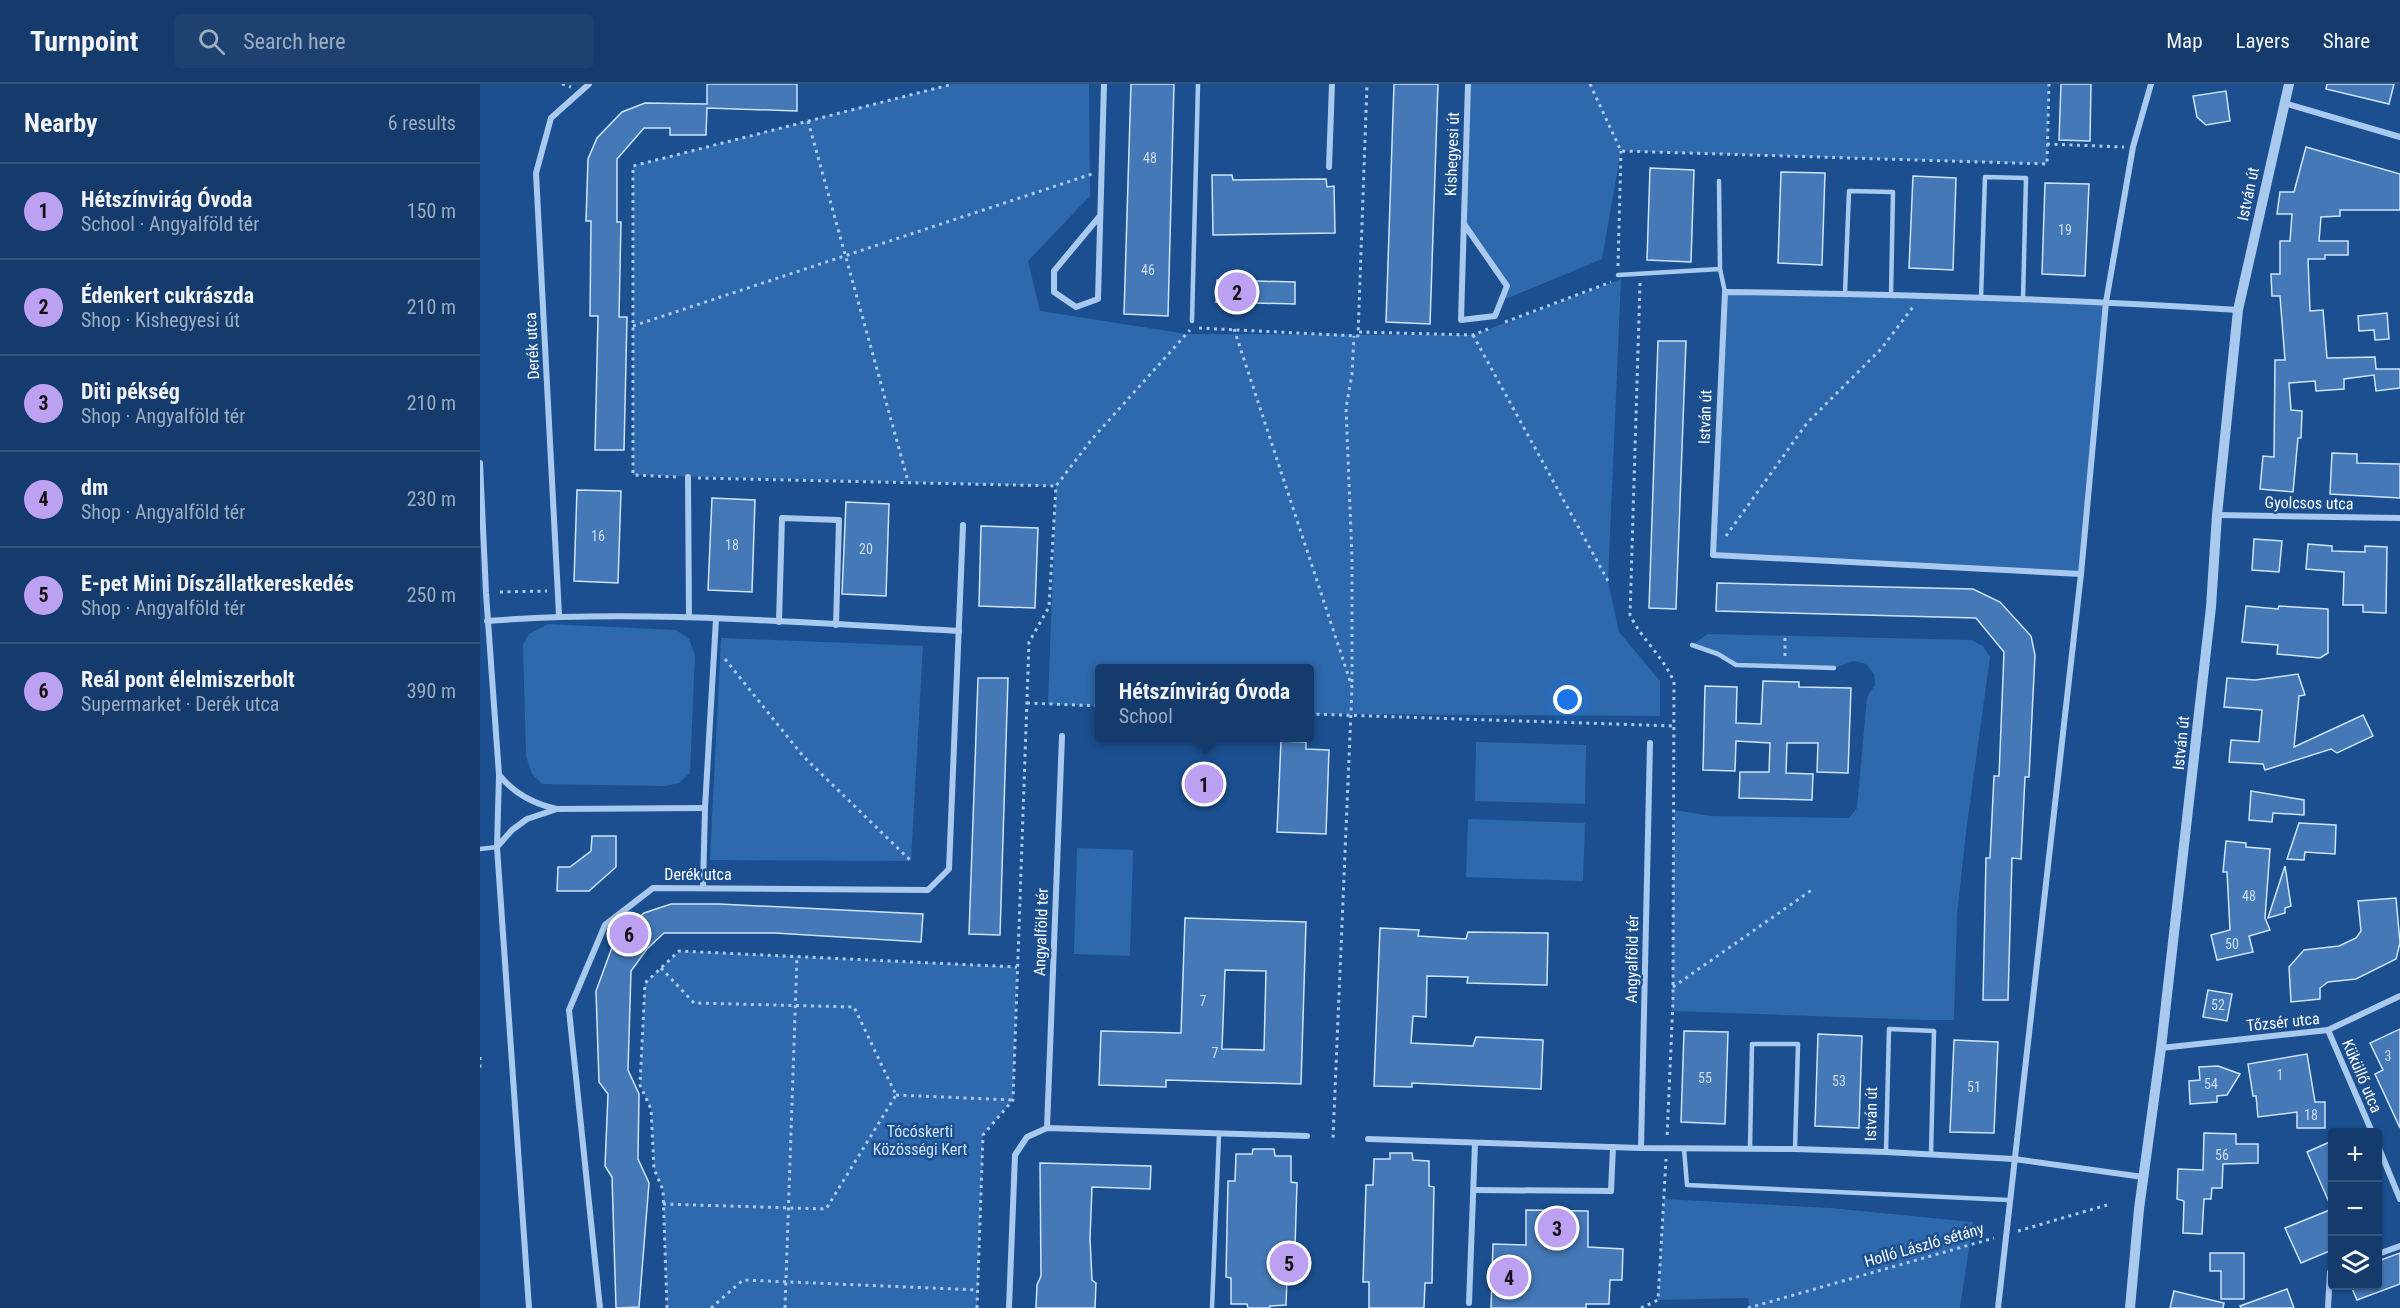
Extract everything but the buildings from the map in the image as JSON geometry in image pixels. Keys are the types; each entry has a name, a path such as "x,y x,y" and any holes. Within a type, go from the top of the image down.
{"street":[{"name":"Derék utca","path":"559,615 536,173 551,118 589,84"},
{"path":"1099,218 1054,271 1054,292 1076,307 1098,299 1104,84"},
{"path":"1329,167 1332,84"},
{"name":"Kishegyesi út","path":"1464,224 1507,286 1495,316 1461,320 1468,84"},
{"path":"1998,1308 2081,574 2106,302 2133,147 2151,84"},
{"name":"István út","path":"2130,1308 2143,1177 2161,1048 2211,607 2217,515 2238,310 2289,84"},
{"path":"2283,103 2400,137"},
{"path":"1725,292 1845,293 2106,302 2238,310"},
{"name":"István út","path":"1713,555 1725,292"},
{"path":"480,463 484,621 500,775 497,847 529,1308"},
{"path":"688,477 689,617"},
{"name":"Gyolcsos utca","path":"2217,515 2400,518"},
{"path":"779,622 782,518 839,520 836,625"},
{"name":"Derék utca","path":"600,1308 569,1010 605,925 654,888 928,890 948,869 963,525"},
{"path":"1713,555 2081,574"},
{"path":"484,621 559,615 689,617 959,631"},
{"path":"703,887 705,808 716,619"},
{"name":"Angyalföld tér","path":"1047,1128 1062,736"},
{"name":"Angyalföld tér","path":"1641,1148 1650,743"},
{"path":"500,775 511,789 541,806 557,809 705,808"},
{"path":"497,847 512,830 527,819 557,809"},
{"name":"Tőzsér utca","path":"2161,1048 2328,1030 2400,996"},
{"name":"Küküllő utca","path":"2328,1030 2370,1128"},
{"path":"1009,1308 1015,1155 1027,1137 1047,1128 1307,1136"},
{"path":"1368,1139 1641,1148"},
{"path":"1469,1303 1475,1143"},
{"path":"1474,1190 1611,1191 1612,1147"},
{"name":"István út","path":"1641,1148 1750,1148 1930,1154 2014,1159 2143,1177"},
{"path":"2382,1156 2400,1199"},
{"path":"2382,1253 2400,1246"},
{"path":"2328,1308 2329,1290"}],"lane":[{"path":"1192,321 1198,84"},
{"path":"1981,298 1985,177 2026,178 2023,300"},
{"path":"1719,181 1720,269 1725,292"},
{"path":"1845,293 1849,191 1893,192 1891,295"},
{"path":"1620,277 1720,269"},
{"path":"1692,645 1718,654 1736,665 1834,668"},
{"path":"480,849 497,847"},
{"name":"István út","path":"1886,1152 1889,1029 1934,1031 1930,1154"},
{"path":"1750,1148 1752,1044 1798,1044 1795,1149"},
{"path":"1212,1308 1219,1134"},
{"path":"1684,1149 1687,1185 2009,1200"}],"path":[{"path":"953,84 633,166 633,475 1056,486"},
{"path":"977,1308 983,1135 1013,1100 1029,642 1049,607 1056,486 1092,439 1193,327 1358,336 1367,84"},
{"path":"1590,84 1621,151 1620,277"},
{"path":"1621,151 2047,164 2049,84"},
{"path":"808,121 908,481"},
{"path":"2047,144 2133,147"},
{"path":"633,326 1101,169"},
{"path":"1505,323 1620,277 1640,279 1630,615 1639,634 1668,668 1674,682 1675,726 1673,987 1658,1300 1641,1308"},
{"path":"1713,555 1807,423 1881,349 1921,296"},
{"path":"1359,332 1473,335 1494,327"},
{"path":"1234,329 1352,687"},
{"path":"1473,335 1608,580"},
{"path":"1333,1138 1352,687 1352,558 1346,408 1352,374 1354,336"},
{"path":"500,592 558,590"},
{"path":"1785,636 1785,666"},
{"path":"714,646 803,756 911,861"},
{"path":"1027,704 1095,706"},
{"path":"1314,714 1675,726"},
{"path":"1673,987 1813,889"},
{"path":"667,1308 663,1190 654,1169 651,1109 640,1085 645,983 678,951 1017,967"},
{"path":"785,1308 797,957"},
{"path":"661,968 694,1003 854,1007 896,1095"},
{"path":"480,1057 480,1071"},
{"path":"896,1095 1013,1100"},
{"path":"663,1204 826,1209 896,1095"},
{"name":"Holló László sétány","path":"1748,1308 2107,1205"},
{"path":"711,1308 743,1280 978,1290"}],"green space":[{"path":"952,84 1089,84 1090,196 1028,261 1040,311 1187,334 1473,335 1621,279 1608,581 1619,632 1660,681 1660,716 1314,714 1314,664 1095,664 1095,706 1048,704 1056,486 633,475 633,166"},
{"path":"1468,84 2049,84 2047,164 1621,151 1602,259 1501,301 1507,286 1464,224"},
{"path":"1725,292 2106,302 2081,574 1713,555"},
{"path":"548,624 676,630 689,639 695,655 690,773 679,783 665,786 542,784 532,774 526,756 523,645 529,634"},
{"path":"1708,634 1972,640 1983,646 1990,657 1957,915 1954,1020 1672,1011 1674,810 1711,816 1849,818 1857,808 1867,697 1875,685 1874,674 1866,664 1854,661 1834,668 1736,665 1692,645"},
{"path":"721,638 923,646 911,861 710,860"},
{"path":"1476,742 1586,745 1585,804 1475,801"},
{"path":"1468,819 1585,823 1583,881 1466,877"},
{"path":"1077,848 1133,850 1130,956 1074,954"},
{"name":"Tócóskerti Közösségi Kert","path":"679,951 1017,967 1013,1100 983,1135 977,1308 667,1308 663,1190 654,1169 651,1109 640,1085 645,983"},
{"path":"1664,1199 1830,1208 1973,1222 1960,1308 1749,1308 1748,1298 1658,1300"}],"place":[{"name":"Édenkert cukrászda","path":"1237,292"},
{"name":"Hétszínvirág Óvoda","path":"1204,784"},
{"name":"Reál pont élelmiszerbolt","path":"629,934"},
{"name":"Diti pékség","path":"1557,1228"},
{"name":"E-pet Mini Díszállatkereskedés","path":"1289,1263"},
{"name":"dm","path":"1509,1277"}]}
